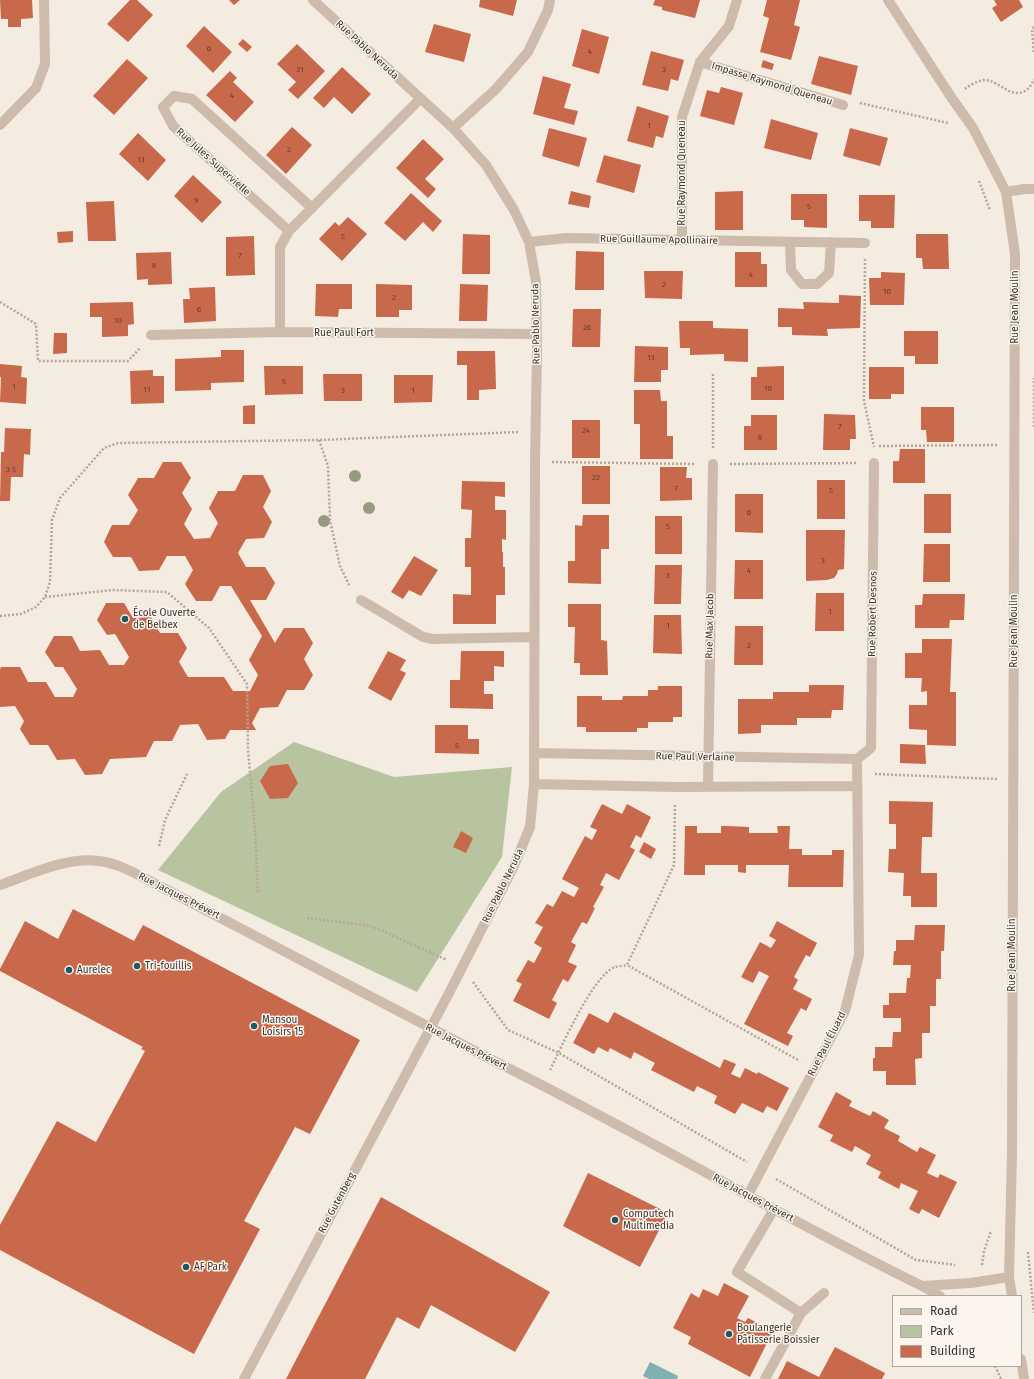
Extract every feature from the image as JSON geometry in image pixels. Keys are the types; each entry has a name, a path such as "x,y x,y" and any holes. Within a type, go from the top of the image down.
{"street":[{"path":"0,125 36,88 45,64 44,0"},
{"name":"Rue Pablo Neruda","path":"313,0 453,128 486,165 514,210 528,242 536,282 537,334 535,432 534,784 530,827 516,862 430,1028"},
{"path":"453,128 496,89 528,52 548,10 550,0"},
{"name":"Rue Raymond Queneau","path":"682,240 682,117 700,62 729,26 737,0"},
{"name":"Rue Jean Moulin","path":"888,0 951,97 974,128 1006,192 1015,254 1012,1154 1010,1277 1012,1295"},
{"name":"Impasse Raymond Queneau","path":"700,62 843,105"},
{"name":"Rue Jules Supervielle","path":"289,231 172,126 163,107 174,96 192,99 312,208"},
{"path":"280,332 280,247 289,231 420,99"},
{"path":"1006,192 1034,189"},
{"name":"Rue Guillaume Apollinaire","path":"528,242 567,238 865,243"},
{"path":"790,242 791,270 802,284 817,284 829,273 831,242"},
{"name":"Rue Paul Fort","path":"151,335 280,332 537,334"},
{"name":"Rue Robert Desnos","path":"857,759 871,748 874,463"},
{"name":"Rue Max Jacob","path":"708,787 713,464"},
{"path":"361,600 423,637 433,639 534,637"},
{"name":"Rue Paul Verlaine","path":"534,753 857,759"},
{"name":"Rue Paul Éluard","path":"748,1195 845,1011 859,955 857,759"},
{"path":"534,784 676,787 857,786"},
{"name":"Rue Jacques Prévert","path":"0,885 76,860 99,861 119,866 542,1085 850,1251 938,1295"},
{"name":"Rue Gutenberg","path":"244,1379 430,1028"},
{"path":"774,1209 736,1272 801,1314"},
{"path":"922,1286 1010,1277"},
{"path":"766,1379 801,1314 824,1293"},
{"path":"1022,1366 1024,1379"}],"path":[{"path":"1034,27 1032,29 1034,54"},
{"path":"951,97 974,83 983,80 991,81 1015,93 1021,93 1028,90 1034,79"},
{"path":"843,105 857,103 950,123 947,118"},
{"path":"979,180 990,214"},
{"path":"535,462 713,464 874,463 874,446 864,401 865,243"},
{"path":"0,302 36,324 38,361 128,361 151,335"},
{"path":"713,374 713,464"},
{"path":"0,616 22,614 36,607 45,596 50,582 52,520 60,498 104,448 118,443 319,440 535,432"},
{"path":"319,440 328,466 330,520 340,566 349,586 361,600"},
{"path":"874,446 1015,445"},
{"path":"45,596 113,590 167,592 209,628 247,684 248,749 255,830 258,894"},
{"path":"998,787 999,771"},
{"path":"857,773 999,779"},
{"path":"159,846 165,820 187,774"},
{"path":"627,965 674,865 676,787"},
{"path":"307,918 371,926 462,967 508,1030 559,1053 916,1260 959,1266"},
{"path":"542,1085 588,998 602,978 614,967 627,965 814,1069"},
{"path":"979,1281 984,1251 992,1230"},
{"path":"995,1367 1001,1379"}],"green space":[{"path":"294,742 394,777 512,767 502,857 417,992 158,870 221,792"}],"water":[{"path":"650,1362 678,1376 677,1379 649,1379 643,1376"}],"building":[{"path":"0,0 32,0 33,18 21,19 21,27 8,27 8,19 1,19"},
{"path":"130,0 137,0 153,15 128,42 107,24"},
{"path":"229,0 240,0 234,5"},
{"path":"480,0 517,0 513,16 479,7"},
{"path":"655,0 700,0 695,18 662,10 662,7 653,5"},
{"path":"767,0 800,0 794,25 800,27 791,60 760,52 769,18 763,16"},
{"path":"994,0 1019,0 1023,7 1001,22 992,8 997,5"},
{"path":"434,24 471,34 464,62 425,52"},
{"path":"204,26 232,52 213,73 186,46"},
{"path":"582,29 609,37 599,74 572,66"},
{"path":"243,39 252,47 247,52 238,44"},
{"path":"297,44 325,71 298,99 288,90 296,82 277,64"},
{"path":"651,51 684,60 678,81 671,79 668,91 642,85"},
{"path":"819,56 858,66 851,95 811,84"},
{"path":"127,59 148,78 114,115 93,96"},
{"path":"763,60 774,64 772,70 761,67"},
{"path":"342,67 371,94 352,114 334,97 324,108 313,98"},
{"path":"230,71 237,78 233,82 254,102 235,122 206,95"},
{"path":"543,76 571,84 564,108 578,111 574,125 533,114"},
{"path":"721,87 743,93 734,125 700,116 707,90 719,93"},
{"path":"637,106 669,116 663,138 656,136 653,148 627,141"},
{"path":"771,119 818,133 811,160 764,148"},
{"path":"292,127 312,145 286,174 266,155"},
{"path":"549,128 587,138 579,167 542,156"},
{"path":"850,128 888,138 880,166 843,156"},
{"path":"138,133 166,160 148,181 119,154"},
{"path":"423,139 444,159 425,179 436,189 428,198 396,168"},
{"path":"604,155 641,165 634,193 596,182"},
{"path":"193,175 222,202 202,223 174,196"},
{"path":"571,191 591,196 589,208 568,204"},
{"path":"743,191 743,230 715,230 715,192"},
{"path":"411,193 442,221 433,232 423,222 405,241 384,223"},
{"path":"791,194 827,194 827,228 804,227 804,220 791,220"},
{"path":"859,195 895,195 894,228 871,228 871,221 859,221"},
{"path":"114,201 116,241 88,241 86,202"},
{"path":"348,217 367,234 342,261 319,239 335,222 339,226"},
{"path":"73,231 73,242 58,243 57,232"},
{"path":"463,234 490,235 490,274 462,274"},
{"path":"916,234 948,234 949,269 923,269 922,258 916,258"},
{"path":"254,236 255,275 226,276 226,237"},
{"path":"576,251 604,252 604,290 575,290"},
{"path":"171,252 172,284 148,285 148,279 137,280 136,253"},
{"path":"735,252 761,252 761,264 767,264 767,287 735,287"},
{"path":"644,271 683,271 682,299 645,298"},
{"path":"881,272 905,273 904,305 870,305 869,278 881,278"},
{"path":"316,284 352,284 352,309 339,309 338,317 315,316"},
{"path":"376,284 412,285 412,310 399,310 399,317 376,317"},
{"path":"460,284 488,285 487,321 459,321"},
{"path":"215,287 216,321 184,323 183,299 190,299 189,288"},
{"path":"839,295 861,296 860,328 827,329 828,336 792,335 792,327 778,327 778,308 804,309 803,302 839,303"},
{"path":"133,302 134,324 128,325 128,336 102,337 102,317 90,317 90,303"},
{"path":"573,309 601,309 600,347 572,347"},
{"path":"679,321 713,321 713,328 748,329 748,362 724,361 724,354 690,355 690,348 680,348"},
{"path":"904,331 938,331 938,364 915,364 915,356 904,356"},
{"path":"54,333 67,333 67,353 53,354"},
{"path":"635,346 668,347 668,370 661,370 661,382 634,382"},
{"path":"221,350 244,350 244,382 211,383 211,390 175,391 175,359 221,357"},
{"path":"457,351 495,351 496,389 479,390 479,400 467,400 467,365 457,365"},
{"path":"0,364 22,366 21,377 27,378 26,404 0,402"},
{"path":"264,366 303,366 303,394 265,395"},
{"path":"784,366 784,400 751,400 751,377 757,377 757,367"},
{"path":"869,367 904,367 904,394 891,394 891,399 869,399"},
{"path":"153,370 153,376 164,376 164,403 131,404 130,371"},
{"path":"323,374 362,374 362,401 324,401"},
{"path":"394,375 433,375 432,402 394,403"},
{"path":"634,390 660,390 661,401 667,401 667,436 673,436 673,459 640,459 640,424 634,424"},
{"path":"255,405 255,424 243,424 243,406"},
{"path":"921,407 954,407 954,442 927,442 926,430 921,430"},
{"path":"824,414 855,415 856,439 850,439 850,450 823,450"},
{"path":"751,415 777,415 777,450 744,450 744,426 751,426"},
{"path":"572,420 600,420 600,458 572,458"},
{"path":"5,428 31,429 30,455 24,454 23,477 11,477 10,501 0,501 1,452 4,452"},
{"path":"900,449 925,449 925,483 893,483 893,461 899,461"},
{"name":"École Ouverte de Belbex","path":"163,462 181,462 191,478 182,493 192,509 184,524 194,539 210,538 218,523 209,508 218,491 235,491 243,475 263,475 271,491 263,507 272,522 264,538 246,539 238,553 246,567 265,567 275,583 266,600 250,600 275,643 284,628 304,628 313,643 304,659 313,675 304,690 287,690 278,707 260,708 252,723 256,730 230,730 225,739 207,740 198,724 180,725 172,741 154,741 146,757 110,759 102,774 85,775 75,759 57,760 48,745 30,745 20,729 24,721 15,706 0,707 0,669 1,667 20,667 28,682 46,682 55,697 73,697 77,689 63,667 55,667 45,652 54,636 72,636 80,651 100,650 109,665 124,665 129,657 115,634 107,635 97,620 106,603 124,603 133,618 151,617 160,633 178,633 187,648 179,662 188,677 224,677 233,691 250,691 258,675 249,660 262,636 231,586 220,586 212,601 196,601 185,584 193,570 185,556 167,556 159,570 139,571 131,557 113,557 104,542 112,525 129,525 138,510 128,495 138,478 154,478"},
{"path":"582,466 610,466 610,504 582,504"},
{"path":"660,467 687,467 686,478 692,478 692,500 660,501"},
{"path":"817,480 845,480 845,519 817,519"},
{"path":"462,481 505,482 505,497 495,496 495,510 506,510 506,540 502,539 503,567 505,567 505,595 496,595 496,624 453,624 453,594 471,595 471,567 465,567 465,538 471,538 472,510 461,509"},
{"path":"735,494 763,494 763,533 735,532"},
{"path":"924,494 951,494 951,533 924,533"},
{"path":"583,515 609,515 609,549 601,549 601,584 568,583 568,561 575,561 575,525 582,526"},
{"path":"655,516 682,516 682,554 655,554"},
{"path":"806,530 845,530 844,569 838,570 834,578 827,580 806,581"},
{"path":"924,544 950,544 950,582 923,582"},
{"path":"414,556 438,570 421,596 409,590 403,599 391,592"},
{"path":"735,560 763,560 763,599 734,599"},
{"path":"655,565 682,565 681,604 654,604"},
{"path":"816,593 844,593 844,631 815,631"},
{"path":"923,594 965,594 964,620 950,620 949,628 915,628 915,605 922,605"},
{"path":"568,604 601,604 601,640 607,641 608,675 580,675 580,663 574,663 575,627 568,627"},
{"path":"654,615 681,615 682,654 653,653"},
{"path":"735,626 763,626 763,665 734,665"},
{"path":"922,639 952,639 950,692 956,692 956,746 927,745 927,730 909,729 909,705 927,705 927,691 921,692 922,678 905,678 905,653 922,653"},
{"path":"388,651 406,660 400,670 406,673 391,701 368,688"},
{"path":"461,651 504,651 504,667 494,666 494,681 484,681 484,694 493,694 493,709 450,708 450,680 460,680"},
{"path":"809,685 844,685 843,710 832,710 831,718 797,718 797,725 761,725 761,733 738,734 738,699 773,699 773,692 809,692"},
{"path":"658,686 682,686 682,717 673,717 673,722 648,722 648,728 637,728 637,732 586,732 586,727 577,727 577,696 602,696 602,700 622,700 623,696 648,696 648,690 658,690"},
{"path":"435,725 468,725 468,739 479,739 479,754 435,753"},
{"path":"900,744 925,745 926,764 900,763"},
{"path":"288,764 298,783 288,798 270,799 260,781 270,766"},
{"path":"889,801 933,802 932,837 922,837 921,873 937,873 937,907 911,907 911,896 903,896 904,873 888,872 889,849 896,849 896,824 889,824"},
{"path":"602,804 622,814 627,804 651,817 641,838 636,835 630,847 635,850 619,880 606,873 600,885 604,887 593,907 595,908 587,924 582,922 571,942 576,945 568,962 577,966 568,982 563,979 552,1000 557,1003 549,1019 513,1001 522,984 516,981 528,960 534,963 542,948 534,943 543,927 535,923 547,904 553,907 562,891 574,897 579,888 562,879 585,836 592,840 597,830 590,827"},
{"path":"685,826 697,826 697,833 721,833 721,826 727,826 749,827 749,833 778,833 777,826 790,826 789,849 802,849 802,855 832,855 832,850 844,850 843,887 788,887 789,865 746,865 746,873 738,872 738,865 705,865 705,875 684,875"},
{"path":"461,831 473,838 466,853 453,847"},
{"path":"644,842 656,849 651,859 639,852"},
{"path":"73,909 134,941 143,925 360,1040 310,1134 295,1127 244,1221 260,1229 194,1354 0,1250 0,1225 57,1121 96,1142 145,1051 141,1049 143,1047 0,971 25,921 58,939"},
{"path":"777,921 817,943 810,957 806,955 794,977 798,980 793,989 812,999 806,1011 801,1008 787,1033 793,1036 788,1046 744,1024 769,976 759,971 753,983 741,977 760,942 771,948 776,940 769,936"},
{"path":"915,925 945,925 944,951 941,951 941,979 936,979 936,1006 930,1006 930,1033 922,1033 922,1058 915,1059 916,1085 886,1085 886,1071 873,1071 873,1058 875,1058 875,1047 892,1047 893,1032 901,1032 901,1018 883,1018 883,1005 889,1005 889,993 906,993 907,978 910,978 911,965 893,965 894,951 896,951 896,940 914,940"},
{"path":"614,1012 720,1068 724,1059 736,1064 731,1074 740,1078 745,1068 757,1074 758,1072 789,1088 777,1111 767,1106 763,1113 742,1103 735,1114 714,1103 717,1096 697,1086 694,1092 651,1070 655,1063 634,1052 631,1059 610,1048 608,1052 598,1047 594,1054 573,1043 589,1013 608,1023"},
{"path":"836,1092 852,1101 849,1106 870,1116 873,1111 889,1120 884,1128 900,1136 898,1141 917,1152 920,1147 936,1155 927,1173 938,1178 940,1174 957,1182 939,1218 922,1209 919,1214 909,1209 918,1191 901,1183 899,1189 878,1178 881,1172 866,1164 871,1155 855,1146 852,1152 830,1141 833,1135 818,1127"},
{"name":"Computech Multimedia","path":"588,1173 668,1213 640,1267 563,1226"},
{"path":"381,1197 550,1292 515,1352 431,1305 419,1329 397,1317 365,1379 286,1379"},
{"name":"Boulangerie Pâtisserie Boissier","path":"724,1283 749,1296 737,1318 745,1322 748,1318 773,1331 750,1377 688,1344 691,1337 673,1328 691,1293 699,1298 703,1289 718,1296"},
{"path":"835,1347 885,1373 882,1379 778,1379 787,1361 819,1377"}],"place":[{"name":"École Ouverte de Belbex","path":"125,619"},
{"name":"Tri-fouillis","path":"137,966"},
{"name":"Aurelec","path":"69,970"},
{"name":"Mansou Loisirs 15","path":"254,1026"},
{"name":"Computech Multimedia","path":"615,1220"},
{"name":"AF Park","path":"186,1267"},
{"name":"Boulangerie Pâtisserie Boissier","path":"729,1334"}]}
